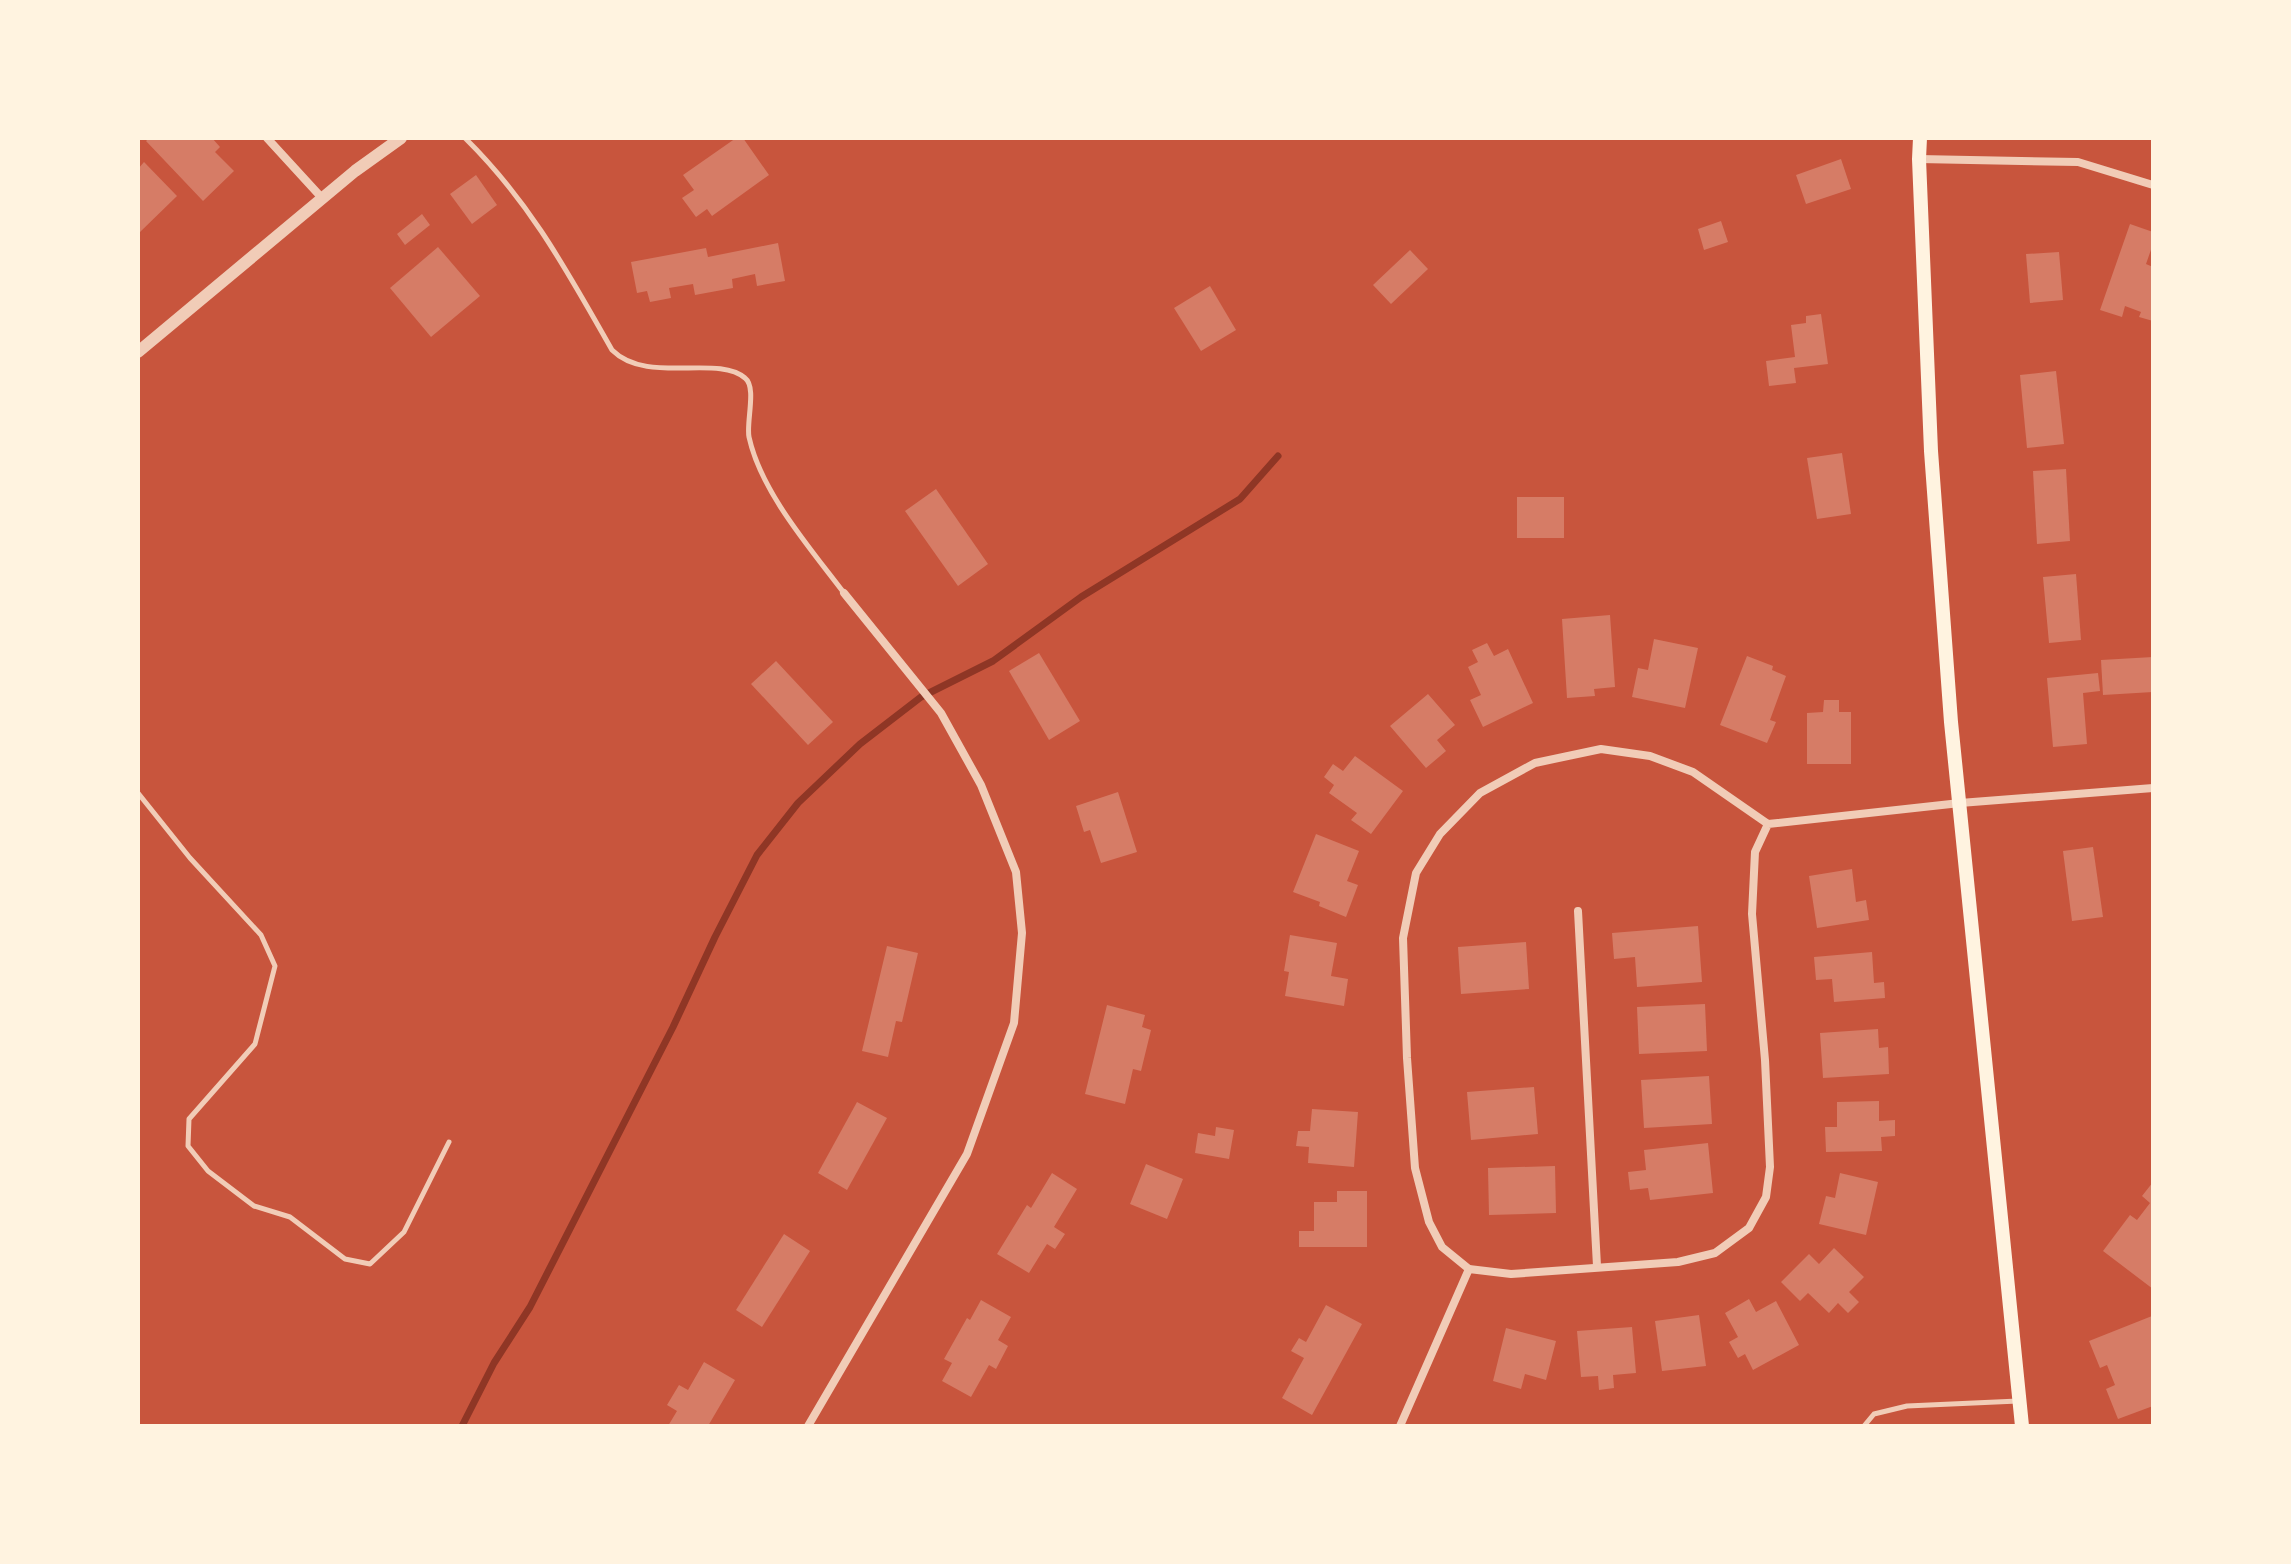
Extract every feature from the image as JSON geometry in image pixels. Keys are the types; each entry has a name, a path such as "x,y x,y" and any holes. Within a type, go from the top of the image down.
{"main road":[{"path":"1920,138 1931,451 1951,722 2022,1426"}],"street":[{"path":"267,138 322,198"},
{"path":"138,352 355,171 401,138"},
{"path":"1919,159 2078,162 2153,185"},
{"path":"808,1426 967,1154 1014,1023 1022,933 1016,872 981,785 941,713 844,593"},
{"path":"1768,824 1755,852 1752,914 1765,1060 1770,1167 1766,1197 1749,1228 1715,1253 1678,1262 1511,1274 1469,1269 1442,1247 1429,1222 1415,1168 1403,938 1416,873 1440,834 1480,793 1535,763 1601,749 1650,756 1693,772 1768,824 1960,803 2153,788"},
{"path":"1578,911 1597,1266"},
{"path":"1400,1426 1469,1269"}],"lane":[{"path":"465,138 516,193 550,241 612,350 622,360 640,366 730,371 745,377 751,384 749,435 766,481 801,536 844,593"},
{"path":"138,793 190,858 261,935 275,966 255,1044 189,1119 188,1146 208,1171 254,1206 290,1217 345,1259 370,1264 404,1232 449,1142"},
{"path":"1864,1426 1874,1414 1907,1406 2019,1401"}],"building":[{"path":"149,138 212,138 220,147 215,152 234,171 203,201 146,141"},
{"path":"736,138 743,138 769,175 712,216 707,209 696,217 682,198 694,190 683,175"},
{"path":"1841,159 1851,189 1806,204 1796,175"},
{"path":"144,162 177,196 138,234 138,169"},
{"path":"476,175 497,205 472,224 450,194"},
{"path":"422,214 430,225 405,245 397,234"},
{"path":"1721,221 1728,242 1704,250 1698,229"},
{"path":"2130,224 2153,232 2153,244 2146,264 2153,267 2153,321 2139,317 2141,312 2125,306 2122,317 2100,310"},
{"path":"778,243 785,281 757,286 755,274 732,279 733,288 695,295 693,284 669,288 671,298 650,302 647,291 637,293 631,262 706,248 708,257"},
{"path":"438,247 480,296 431,337 390,288"},
{"path":"1410,250 1428,269 1391,304 1373,285"},
{"path":"2059,252 2063,300 2030,303 2026,254"},
{"path":"1210,286 1236,330 1201,351 1174,308"},
{"path":"1821,314 1828,364 1794,368 1796,383 1769,386 1766,361 1795,357 1791,325 1806,323 1806,316"},
{"path":"2056,371 2064,444 2027,448 2020,375"},
{"path":"1842,453 1851,514 1817,519 1807,458"},
{"path":"2066,469 2070,541 2037,544 2033,471"},
{"path":"936,489 988,564 958,586 905,511"},
{"path":"1517,497 1564,497 1564,538 1517,538"},
{"path":"2076,574 2081,640 2049,643 2043,577"},
{"path":"1610,615 1615,687 1594,689 1595,696 1567,698 1562,619"},
{"path":"1654,639 1698,648 1685,708 1632,697 1638,668 1648,670"},
{"path":"1487,643 1494,656 1508,649 1533,703 1483,727 1470,700 1481,695 1468,667 1478,662 1472,650"},
{"path":"1039,653 1080,721 1049,740 1009,671"},
{"path":"1747,656 1773,666 1772,670 1786,676 1770,720 1776,722 1767,743 1720,725"},
{"path":"2153,657 2153,692 2103,695 2101,660"},
{"path":"776,661 833,722 808,745 751,684"},
{"path":"2098,673 2100,691 2083,693 2087,744 2053,747 2047,678"},
{"path":"1428,694 1455,725 1437,740 1446,751 1426,768 1390,726"},
{"path":"1824,700 1839,700 1839,712 1851,712 1851,764 1807,764 1807,713 1823,712"},
{"path":"1355,756 1403,791 1371,834 1351,820 1357,813 1329,793 1334,785 1324,777 1333,764 1343,771"},
{"path":"1118,792 1137,852 1101,863 1090,830 1084,832 1076,806"},
{"path":"1316,834 1359,851 1347,881 1358,885 1346,917 1319,906 1320,902 1293,892"},
{"path":"2093,847 2103,917 2072,921 2063,851"},
{"path":"1852,869 1856,902 1866,900 1869,920 1817,928 1809,876"},
{"path":"1698,926 1702,982 1637,987 1635,957 1614,959 1612,933"},
{"path":"1290,935 1337,943 1331,976 1348,979 1344,1006 1285,996 1289,972 1284,971"},
{"path":"1526,942 1529,989 1461,994 1458,947"},
{"path":"887,946 918,953 902,1022 896,1021 888,1057 862,1051"},
{"path":"1872,952 1874,983 1884,982 1885,998 1834,1002 1832,979 1816,980 1814,957"},
{"path":"1705,1004 1707,1051 1639,1054 1637,1007"},
{"path":"1107,1005 1145,1015 1142,1027 1151,1030 1141,1071 1133,1069 1125,1104 1085,1094"},
{"path":"1878,1029 1879,1048 1888,1047 1889,1074 1823,1078 1820,1033"},
{"path":"1709,1076 1712,1124 1644,1128 1641,1080"},
{"path":"1534,1087 1538,1134 1471,1140 1467,1092"},
{"path":"1879,1101 1879,1121 1895,1120 1895,1136 1881,1137 1882,1151 1826,1152 1825,1127 1837,1127 1837,1102"},
{"path":"857,1102 887,1118 847,1190 818,1173"},
{"path":"1312,1109 1358,1112 1354,1167 1308,1163 1309,1147 1296,1146 1298,1131 1310,1131"},
{"path":"1216,1127 1234,1130 1229,1159 1195,1153 1198,1133 1215,1136"},
{"path":"1708,1143 1713,1193 1650,1200 1648,1188 1630,1190 1628,1172 1646,1170 1644,1150"},
{"path":"1146,1164 1183,1179 1167,1219 1130,1204"},
{"path":"1555,1166 1556,1213 1489,1215 1488,1168"},
{"path":"1052,1173 1077,1189 1054,1227 1065,1234 1055,1249 1047,1244 1029,1273 997,1254 1027,1205 1031,1208"},
{"path":"1840,1173 1878,1182 1866,1235 1819,1224 1826,1196 1835,1198"},
{"path":"2153,1182 2153,1289 2103,1251 2130,1215 2137,1220 2150,1203 2142,1196"},
{"path":"1337,1191 1367,1191 1367,1247 1299,1247 1299,1231 1314,1231 1314,1202 1337,1202"},
{"path":"784,1234 810,1251 762,1327 736,1310"},
{"path":"1834,1248 1864,1277 1849,1292 1859,1302 1848,1313 1838,1303 1829,1313 1808,1293 1800,1301 1781,1282 1809,1254 1819,1264"},
{"path":"1749,1299 1756,1312 1776,1301 1799,1345 1753,1370 1745,1354 1738,1358 1729,1342 1738,1337 1725,1313"},
{"path":"981,1300 1011,1317 998,1340 1008,1346 996,1369 989,1365 971,1397 942,1381 952,1363 944,1359"},
{"path":"1326,1305 1362,1324 1312,1415 1282,1398 1304,1358 1291,1351 1299,1338 1306,1342"},
{"path":"1699,1315 1706,1366 1662,1371 1655,1321"},
{"path":"2152,1316 2153,1406 2118,1419 2106,1389 2115,1385 2107,1365 2100,1368 2089,1341"},
{"path":"1632,1327 1636,1373 1613,1375 1614,1388 1599,1390 1598,1376 1581,1377 1577,1331"},
{"path":"1506,1328 1556,1341 1546,1380 1525,1374 1521,1389 1493,1381"},
{"path":"704,1362 735,1380 708,1426 668,1426 677,1411 667,1405 679,1385 688,1390"}],"waterway":[{"path":"462,1426 494,1363 530,1307 757,855 798,803 860,744 921,697 993,661 1081,597 1240,499 1278,456"}]}
